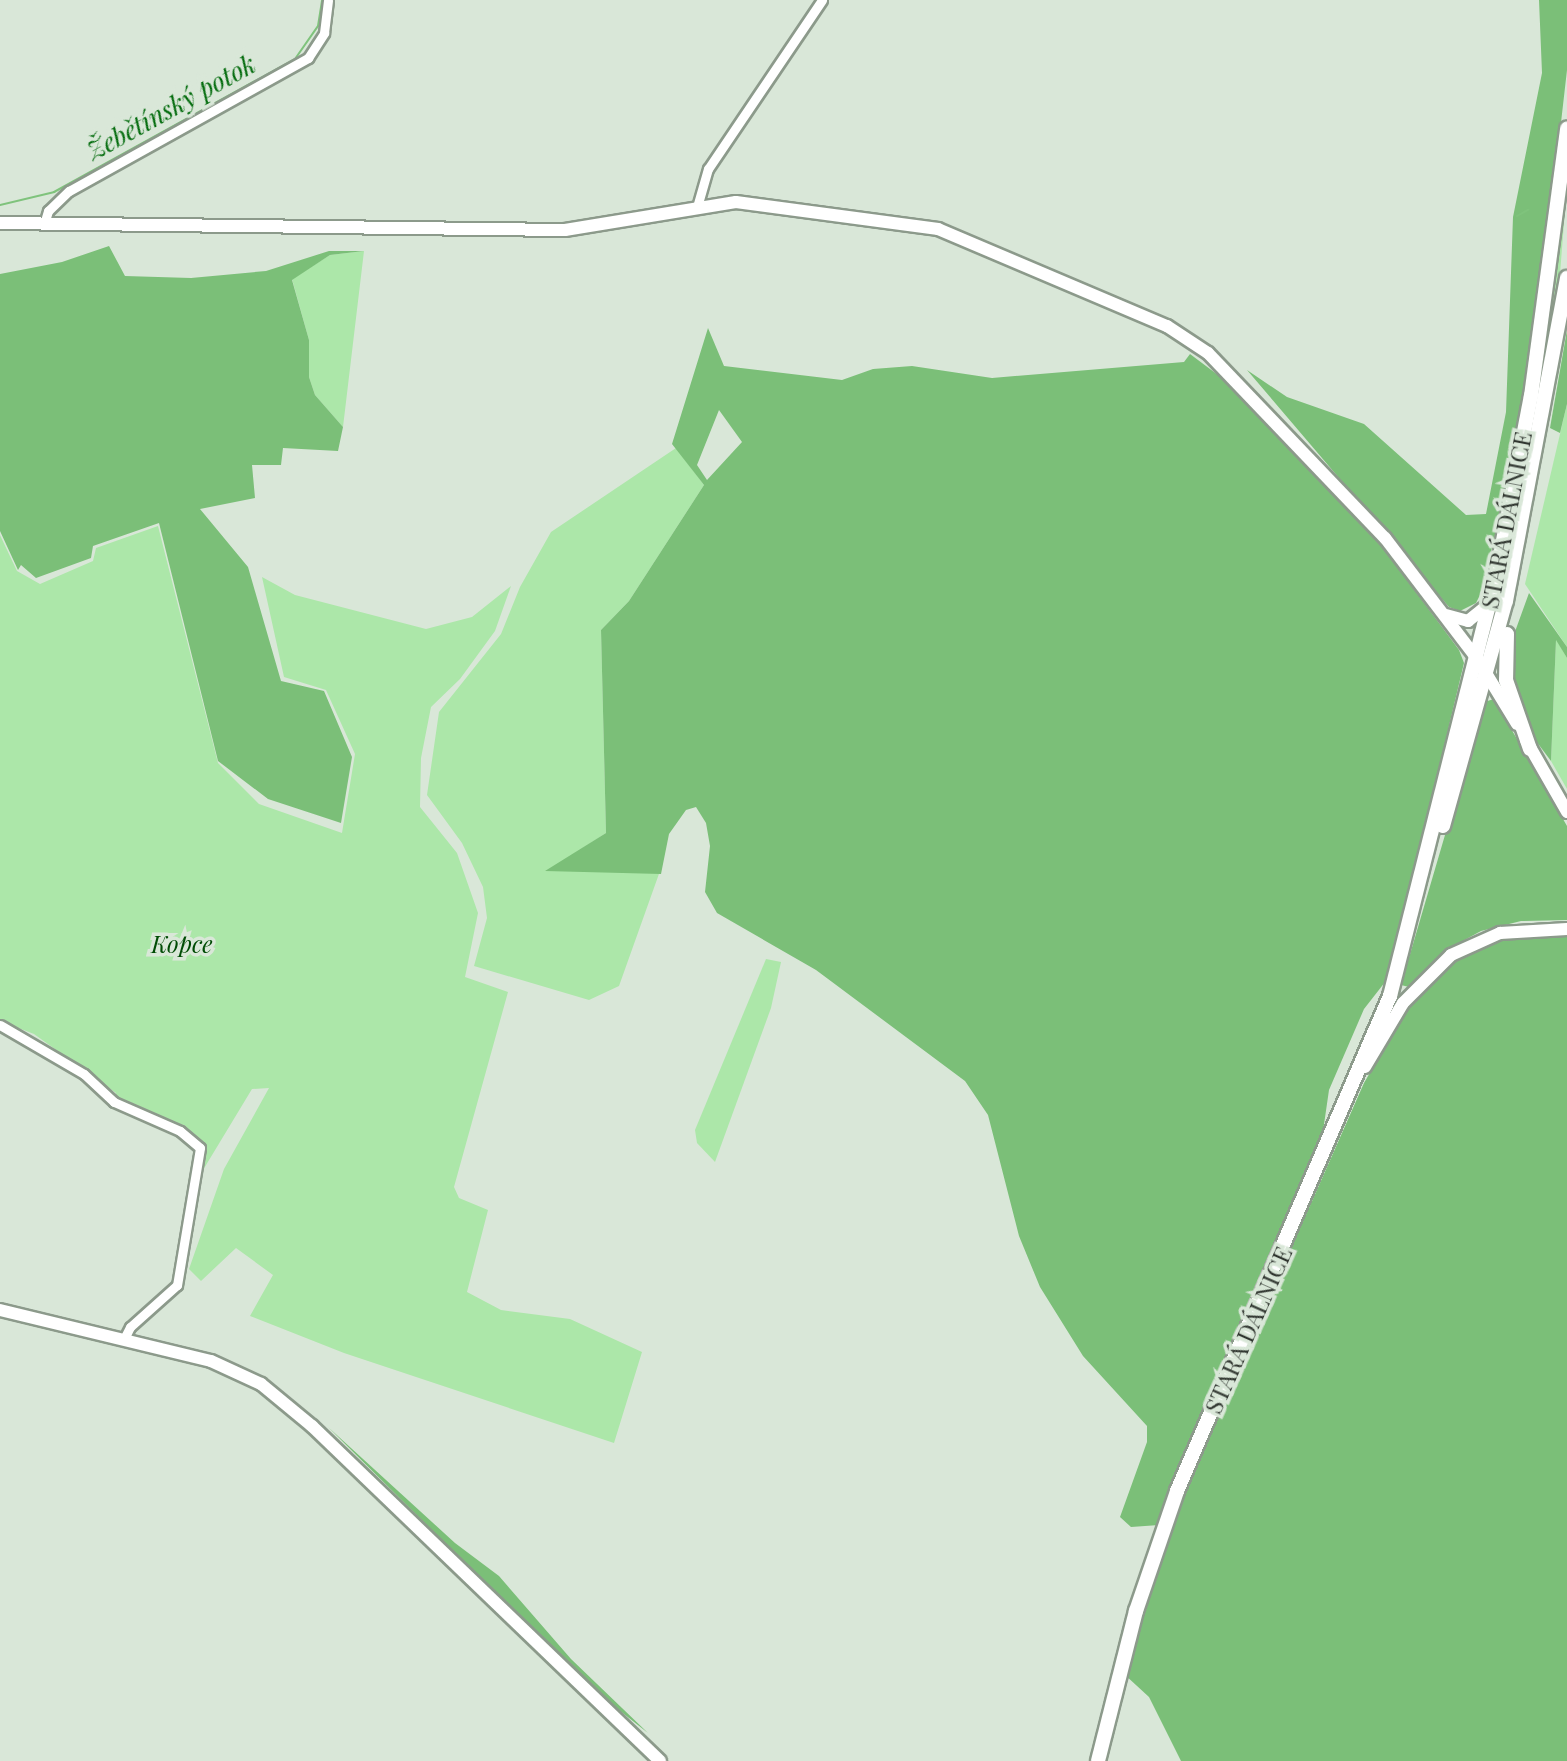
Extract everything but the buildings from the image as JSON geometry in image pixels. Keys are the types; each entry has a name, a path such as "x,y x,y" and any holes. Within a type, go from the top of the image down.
{"main road":[{"name":"STARÁ DÁLNICE","path":"1416,905 1492,599 1531,396 1567,128"},
{"name":"STARÁ DÁLNICE","path":"1098,1761 1125,1648 1177,1491 1358,1080 1390,996 1487,673 1522,527 1567,278"},
{"path":"1522,527 1503,652 1506,680 1530,749"}],"street":[{"path":"44,224 50,208 69,191 308,58 324,33 328,0"},
{"path":"697,207 708,169 822,0"},
{"path":"0,223 565,230 697,207 750,203 925,226 1180,333 1216,360 1330,477 1445,615 1487,673 1567,812"},
{"path":"1445,615 1468,621 1492,599"},
{"path":"1358,1080 1391,1020 1432,970 1484,938 1530,928 1567,929"},
{"path":"0,1025 84,1074 114,1102 180,1131 200,1148 177,1285 124,1339"},
{"path":"0,1310 224,1366 285,1402 660,1761"}],"green space":[{"path":"1539,0 1567,0 1567,70 1546,254 1506,491 1480,595 1476,603 1460,611 1449,607 1247,370 1287,397 1364,424 1466,515 1486,514 1506,412 1513,217 1542,73"},
{"path":"1567,184 1559,287 1513,541 1487,645 1538,382"},
{"path":"109,246 125,276 191,278 266,271 329,251 364,251 330,255 292,280 309,340 309,377 315,395 343,427 338,451 283,448 281,465 252,465 255,498 200,509 248,567 281,681 324,691 352,757 341,823 268,799 218,761 159,523 93,546 91,558 36,578 21,565 18,570 0,531 0,274 62,262"},
{"path":"364,251 343,427 315,395 309,377 309,340 292,279 330,255"},
{"path":"708,328 724,366 842,380 873,369 912,366 992,378 1184,362 1190,354 1226,381 1381,545 1459,650 1464,663 1389,977 1364,1009 1329,1090 1320,1152 1159,1525 1131,1527 1120,1517 1147,1442 1147,1426 1083,1356 1040,1287 1019,1236 988,1115 965,1081 816,970 717,913 705,892 710,846 706,823 696,807 686,810 669,834 661,874 545,871 606,833 601,630 629,601 704,485 672,444","holes":["719,410 742,442 707,480 697,465"]},
{"path":"1567,330 1567,404 1560,433 1550,428"},
{"path":"1567,404 1567,647 1525,584"},
{"path":"676,448 704,485 629,601 601,630 606,833 547,871 660,871 619,986 589,1000 474,966 487,918 483,887 462,843 427,795 439,712 501,634 520,587 551,532"},
{"name":"Kopce","path":"158,526 218,763 259,804 342,833 355,754 326,690 284,677 262,577 295,595 426,629 472,617 511,586 495,631 460,679 431,707 421,758 420,807 457,853 478,913 465,977 508,992 454,1187 459,1198 488,1210 467,1292 501,1310 570,1319 642,1352 614,1443 344,1353 250,1316 273,1275 236,1248 201,1281 189,1269 224,1169 269,1088 252,1089 200,1175 203,1144 184,1125 162,1122 114,1097 116,1093 34,1034 0,1021 0,535 17,571 40,584 93,561 96,548"},
{"path":"1529,593 1567,647 1567,658 1556,640 1551,761 1536,741 1511,679 1508,651"},
{"path":"1556,639 1567,658 1567,789 1551,761"},
{"path":"1494,699 1567,826 1567,920 1521,921 1481,931 1448,949 1409,987 1401,985 1484,702"},
{"path":"1567,935 1567,1761 1181,1761 1149,1697 1124,1674 1183,1494 1364,1083 1408,1007 1455,960 1501,938"},
{"path":"766,959 781,962 771,1008 715,1162 697,1143 695,1130"},
{"path":"328,1427 455,1543 499,1576 571,1659 648,1733 591,1688"}],"waterway":[{"name":"Žebětínský potok","path":"0,205 54,192 295,59 318,26 322,0"},
{"path":"1517,216 1528,210"}]}
